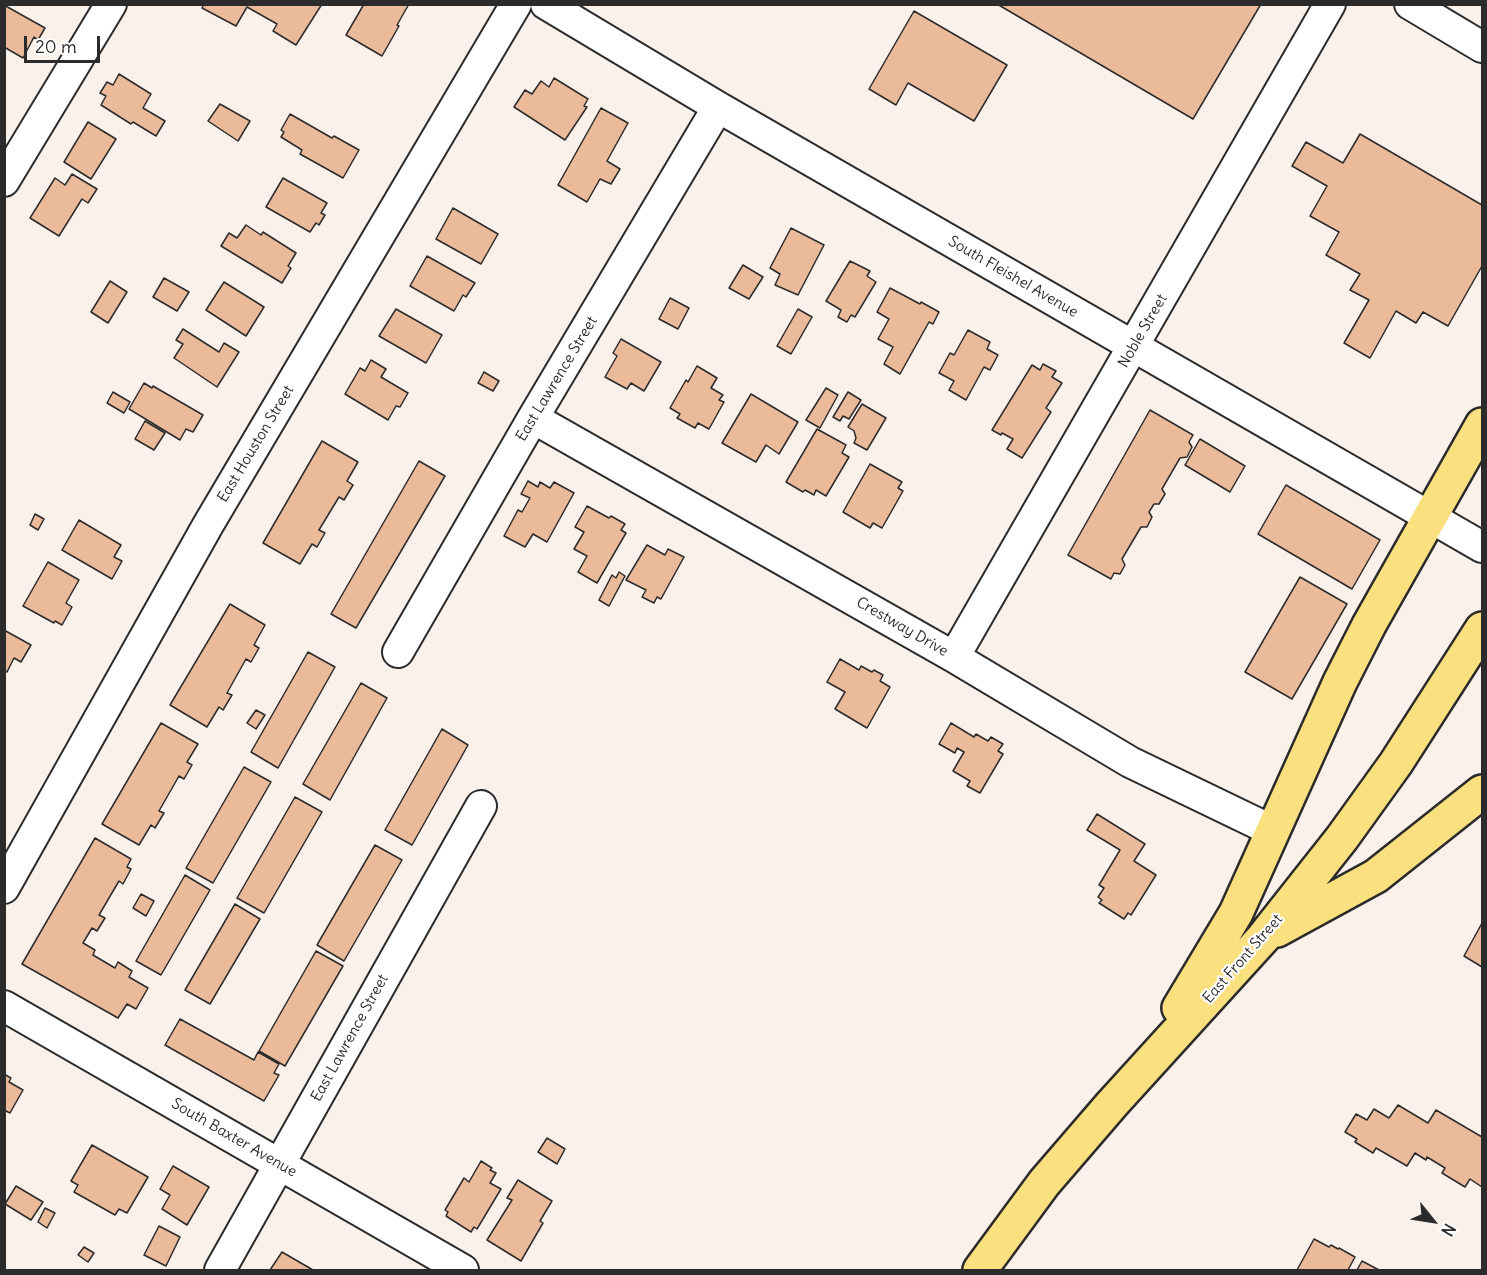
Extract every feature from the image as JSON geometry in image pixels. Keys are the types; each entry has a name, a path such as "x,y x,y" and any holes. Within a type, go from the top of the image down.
{"main road":[{"path":"1132,1082 1182,1004 1230,922 1340,682 1482,425"},
{"name":"East Front Street","path":"980,1270 1044,1183 1263,938 1342,838 1396,763 1482,629"},
{"path":"1263,938 1376,876 1482,792"}],"street":[{"path":"4,181 111,4"},
{"name":"East Houston Street","path":"4,888 208,525 516,4"},
{"name":"South Fleishel Avenue","path":"546,4 718,107 1474,541"},
{"name":"Noble Street","path":"954,657 1330,4"},
{"path":"1410,4 1482,47"},
{"name":"East Lawrence Street","path":"398,652 533,418 718,107"},
{"name":"Crestway Drive","path":"533,418 954,657 1130,762 1273,831"},
{"name":"East Lawrence Street","path":"220,1270 481,806"},
{"name":"South Baxter Avenue","path":"4,1006 463,1270"}],"building":[{"path":"204,4 322,4 296,45 273,31 277,24 247,7 236,26 202,8"},
{"path":"364,4 409,4 382,56 346,35"},
{"path":"997,4 1261,4 1193,119"},
{"path":"4,5 45,28 38,40 34,37 23,58 4,47"},
{"path":"914,11 1007,65 974,121 908,83 896,105 869,89"},
{"path":"119,74 151,94 143,108 165,121 156,136 133,122 131,124 101,105 106,96 100,93 107,82 113,85"},
{"path":"554,78 588,99 584,106 587,107 565,140 514,107 525,90 532,94 541,81 549,87"},
{"path":"220,104 250,121 238,141 208,121"},
{"path":"601,108 628,123 607,161 620,169 611,184 600,179 587,202 558,185"},
{"path":"290,114 332,138 334,136 359,150 343,178 300,154 302,150 281,137 284,132 281,130"},
{"path":"88,122 116,139 91,179 64,162"},
{"path":"1360,134 1482,205 1482,266 1448,326 1423,312 1416,323 1396,311 1370,358 1344,343 1369,300 1350,290 1360,274 1326,255 1339,232 1310,216 1327,186 1292,166 1306,142 1343,163"},
{"path":"72,174 97,189 88,203 82,199 59,236 30,218 55,178 65,185"},
{"path":"283,178 327,203 321,213 325,215 319,225 316,223 310,232 266,207"},
{"path":"453,208 498,234 481,264 436,239"},
{"path":"246,225 261,235 263,232 296,253 288,266 291,268 282,283 221,246 229,233 237,238"},
{"path":"791,228 824,245 798,295 775,285 780,274 770,268"},
{"path":"427,256 475,283 466,297 463,295 454,311 410,286"},
{"path":"850,261 870,271 867,276 876,282 855,317 851,315 847,322 838,317 841,310 826,301"},
{"path":"743,265 763,277 749,299 729,288"},
{"path":"164,278 189,292 177,311 153,297"},
{"path":"110,281 127,292 108,323 91,312"},
{"path":"224,282 264,307 246,336 206,310"},
{"path":"890,288 939,312 933,324 929,322 900,374 884,364 893,347 878,339 889,319 877,312"},
{"path":"670,298 689,308 678,329 659,319"},
{"path":"396,309 442,335 426,363 379,336"},
{"path":"798,309 812,317 791,354 777,346"},
{"path":"183,329 219,352 224,343 239,352 217,387 174,358 183,344 176,340"},
{"path":"968,330 990,342 987,349 998,355 990,370 984,367 966,400 949,390 954,381 939,373 950,353 954,355"},
{"path":"621,339 661,362 644,391 631,383 627,389 605,377 617,356 613,353"},
{"path":"371,360 386,369 381,377 408,393 400,407 396,406 388,420 345,394 360,368 365,371"},
{"path":"1043,364 1056,371 1052,377 1062,383 1046,408 1051,412 1022,458 1007,449 1013,439 992,430 1032,365 1040,370"},
{"path":"697,366 717,378 711,388 723,395 719,400 724,402 709,429 698,423 695,428 677,418 680,414 670,408"},
{"path":"484,372 499,381 493,391 478,383"},
{"path":"144,383 203,415 193,432 186,429 180,440 129,409"},
{"path":"826,388 838,395 820,428 806,420"},
{"path":"113,392 130,402 124,413 107,403"},
{"path":"848,392 861,400 849,419 843,416 840,421 833,417"},
{"path":"751,394 798,422 779,454 766,445 756,462 722,443"},
{"path":"862,404 886,418 867,450 854,443 856,438 854,431 848,427"},
{"path":"1150,410 1193,435 1189,442 1192,447 1187,457 1180,458 1162,489 1165,494 1159,504 1154,504 1149,512 1152,517 1147,527 1141,527 1122,559 1125,565 1120,574 1114,573 1111,579 1068,555"},
{"path":"145,421 165,433 154,450 135,439"},
{"path":"817,429 846,445 842,453 849,457 826,496 816,490 814,495 805,490 803,492 786,482"},
{"path":"1200,439 1245,466 1230,492 1185,465"},
{"path":"322,441 358,462 347,481 353,485 344,500 339,497 319,530 325,533 317,547 312,544 300,564 263,543"},
{"path":"419,461 445,476 356,628 331,614"},
{"path":"870,464 902,482 898,488 903,491 882,528 873,523 870,528 843,512"},
{"path":"528,481 538,487 540,482 550,488 554,482 574,493 547,542 533,534 525,547 504,536 518,510 522,512 530,498 521,494"},
{"path":"1286,485 1380,540 1352,589 1258,534"},
{"path":"587,506 625,524 621,530 626,533 597,583 578,572 587,556 574,549 584,532 575,527"},
{"path":"35,514 44,519 38,530 30,525"},
{"path":"79,520 121,545 114,557 122,561 112,579 62,550"},
{"path":"647,545 665,555 668,549 684,557 661,599 657,597 654,603 642,597 646,590 626,580"},
{"path":"48,562 79,580 66,603 72,607 62,625 23,606"},
{"path":"619,572 625,576 609,606 599,600 612,575 616,578"},
{"path":"1300,577 1347,604 1292,699 1245,672"},
{"path":"230,604 265,625 254,645 259,648 251,662 246,659 227,693 232,695 223,710 219,707 207,727 170,705"},
{"path":"4,630 31,645 21,662 14,658 7,672 4,671"},
{"path":"308,652 335,667 278,768 251,752"},
{"path":"840,659 859,670 861,666 883,675 880,681 890,687 867,728 835,709 845,692 827,682"},
{"path":"361,683 387,698 330,800 303,784"},
{"path":"256,710 265,715 256,729 247,723"},
{"path":"161,723 198,744 187,762 192,765 184,779 179,776 159,811 164,813 155,828 151,825 139,845 102,824"},
{"path":"951,723 974,737 976,734 988,741 991,737 1003,744 998,751 1003,754 980,793 967,786 970,781 953,771 964,752 957,748 955,753 939,744"},
{"path":"442,729 468,745 412,845 385,830"},
{"path":"244,767 271,782 213,883 186,868"},
{"path":"295,797 322,812 264,913 237,898"},
{"path":"1097,814 1145,844 1134,861 1156,875 1131,915 1128,913 1124,919 1099,903 1102,900 1098,897 1104,888 1099,885 1120,850 1087,830"},
{"path":"95,838 131,859 127,867 131,869 123,884 119,881 99,915 105,918 97,931 92,928 83,943 95,950 93,955 115,968 118,962 132,971 129,977 148,988 136,1009 127,1004 118,1018 22,964"},
{"path":"375,845 402,860 344,961 317,945"},
{"path":"185,875 210,890 161,975 136,961"},
{"path":"141,894 154,901 146,916 133,908"},
{"path":"235,904 260,919 210,1004 185,990"},
{"path":"1482,923 1482,967 1464,956"},
{"path":"316,951 343,966 285,1066 259,1051"},
{"path":"180,1019 254,1060 258,1052 279,1064 274,1073 279,1075 264,1101 165,1045"},
{"path":"4,1074 11,1078 9,1082 23,1090 10,1113 4,1110"},
{"path":"1398,1105 1428,1123 1436,1110 1482,1137 1482,1187 1470,1179 1465,1187 1442,1173 1445,1168 1415,1153 1407,1166 1376,1148 1373,1153 1355,1142 1357,1139 1345,1132 1356,1114 1367,1120 1374,1109 1389,1118"},
{"path":"547,1138 565,1149 557,1164 538,1152"},
{"path":"92,1145 148,1177 127,1213 119,1209 115,1215 74,1192 78,1185 71,1181"},
{"path":"481,1161 496,1173 490,1183 501,1189 477,1229 474,1227 471,1232 446,1216 448,1212 445,1210 464,1178 469,1182"},
{"path":"173,1166 209,1187 187,1225 162,1209 170,1195 160,1189"},
{"path":"518,1180 552,1201 540,1221 543,1223 521,1261 487,1240 512,1200 507,1198"},
{"path":"16,1186 43,1202 31,1220 5,1204"},
{"path":"45,1208 55,1213 47,1228 38,1222"},
{"path":"159,1226 180,1237 166,1266 144,1255"},
{"path":"1314,1239 1329,1247 1331,1245 1339,1248 1355,1257 1348,1270 1297,1270"},
{"path":"84,1247 94,1253 88,1262 78,1255"},
{"path":"282,1252 313,1270 270,1270"},
{"path":"1362,1261 1379,1270 1357,1270"}]}
